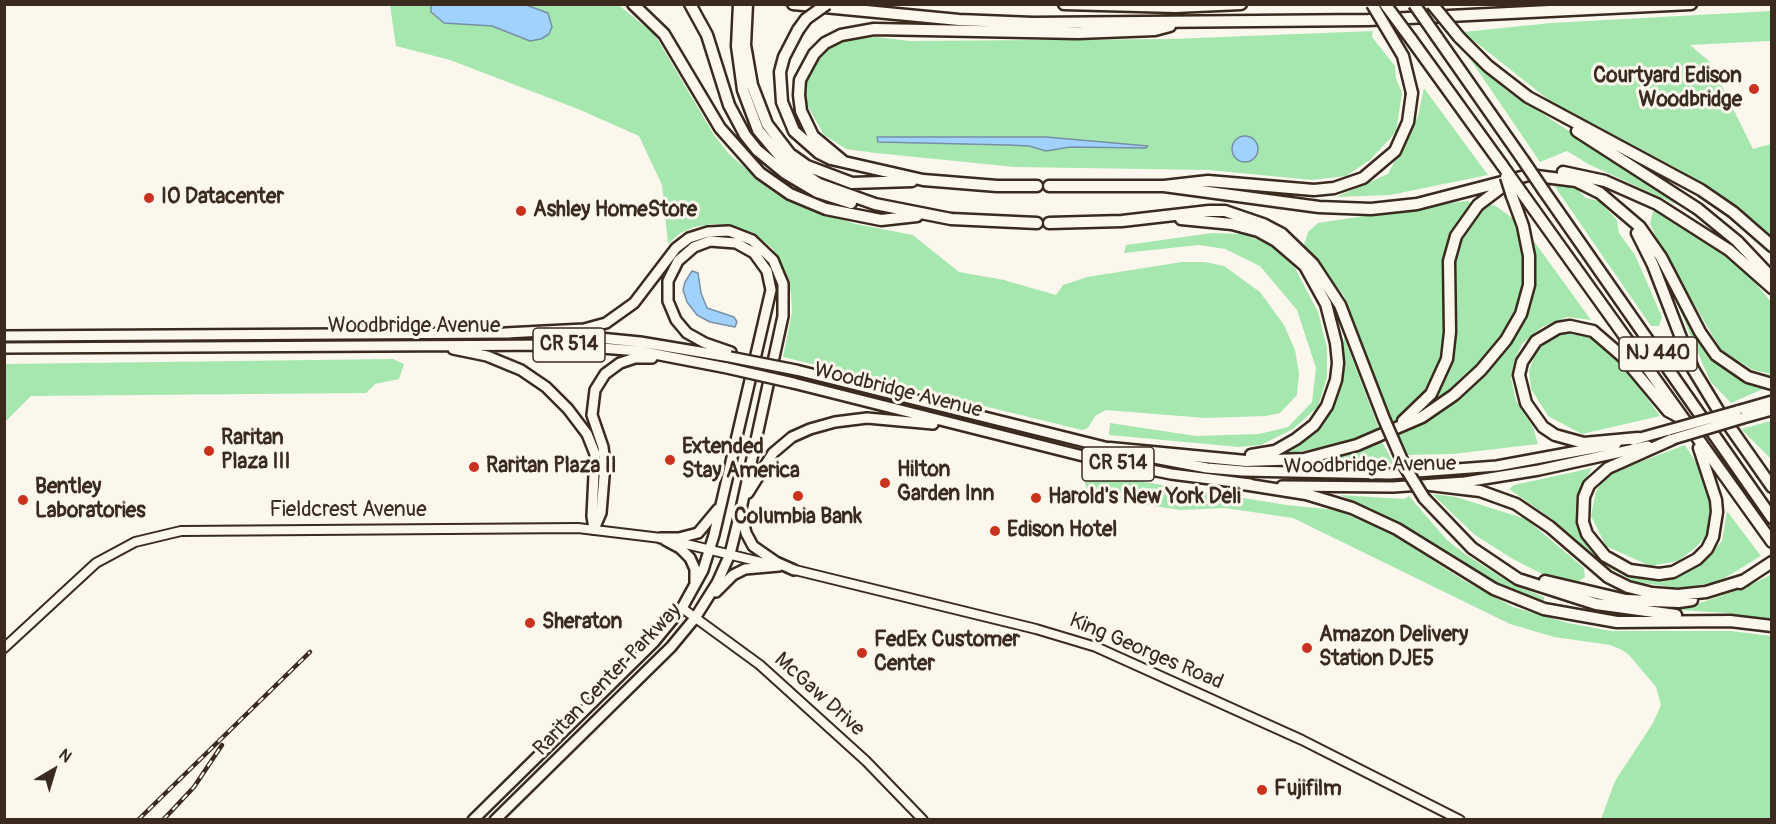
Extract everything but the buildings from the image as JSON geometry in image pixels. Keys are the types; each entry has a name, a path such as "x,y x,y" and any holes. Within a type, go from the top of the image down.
{"highway":[{"path":"633,4 652,21 674,48 731,144 775,184 808,202 846,214 881,220 923,215"},
{"path":"690,4 700,20 736,121 757,150 785,173 818,192 856,204 875,204"},
{"path":"739,4 747,64 757,105 767,124 790,154 815,170 852,183 923,180 977,185 1037,186"},
{"path":"747,4 741,24 739,68 743,90 758,130 784,161 819,184 875,204 923,215 973,221 1037,223"},
{"path":"793,4 959,20 1033,23 1458,17 1691,4"},
{"path":"827,4 806,19 786,51 780,72 782,102 786,117 806,144 819,153 923,180"},
{"path":"1065,4 1175,7 1241,4"},
{"path":"1049,186 1164,186 1208,181 1314,190 1349,184 1375,170 1395,151 1408,122 1412,93 1402,56 1372,4"},
{"name":"NJ 440","path":"1385,4 1502,165 1517,195 1772,542"},
{"name":"NJ 440","path":"1414,4 1772,518"},
{"path":"1432,4 1459,37 1506,81 1551,111 1701,190 1733,212 1772,246"},
{"path":"843,161 813,136 801,111 799,95 800,80 814,54 825,43 841,34 874,29 1013,33 1155,30 1183,22"},
{"path":"1551,111 1557,119 1698,209 1737,241 1772,278"},
{"path":"1164,186 1319,207 1371,209 1417,204 1519,177 1552,171 1588,176 1640,196 1714,239 1772,288"},
{"path":"1540,175 1566,179 1588,186 1640,227 1652,242 1700,332 1716,355 1748,377 1772,384"},
{"path":"1374,439 1410,416 1438,383 1450,346 1448,278 1456,236 1478,205 1519,177"},
{"path":"1110,448 1268,461 1304,459 1339,451 1406,426 1454,395 1481,370 1514,327 1526,299 1530,271 1527,241 1517,195"},
{"path":"1621,210 1645,246 1693,369 1718,410 1772,486"},
{"path":"1049,223 1225,211 1263,224 1299,248 1323,277 1340,305 1405,467 1424,498 1472,548 1518,579 1570,597 1650,614 1731,616 1772,625"},
{"path":"1163,217 1218,222 1250,228 1291,251 1305,266 1318,286 1336,343 1336,380 1332,394 1321,416 1305,433 1275,451 1260,455 1202,457"},
{"path":"1638,438 1584,443 1555,435 1543,427 1526,403 1519,375 1522,362 1536,341 1558,328 1570,326 1593,331 1622,356 1668,411 1683,419"},
{"path":"1671,434 1608,468 1589,485 1584,497 1582,522 1587,534 1605,556 1630,570 1659,574 1673,572 1697,559 1713,537 1717,512 1716,500 1696,439"},
{"path":"1243,483 1306,494 1352,508 1397,529 1494,589 1552,611 1617,622 1730,621 1772,625"},
{"path":"1430,486 1480,491 1515,504 1550,527 1608,577 1629,587 1652,593 1678,595 1706,592 1745,580"},
{"path":"1451,528 1475,547 1521,572 1572,589 1626,600 1679,602 1725,591 1769,564"}],"main road":[{"path":"505,333 584,329 611,321 634,303 676,248 698,234 729,231 744,236 760,246 778,269 783,284 784,305 741,509 744,527 753,546 776,562 794,570"},
{"name":"Raritan Center Parkway","path":"473,819 645,652 682,608 694,589 710,549 724,496 771,290 767,271 754,253 736,243 710,241 694,247 678,261 669,281 668,301 676,320 687,333 730,354"},
{"name":"Woodbridge Avenue","path":"4,336 505,333 622,339 730,354 1110,448 1216,468 1296,474 1390,474 1507,465 1581,452 1638,438 1671,434"},
{"name":"Woodbridge Avenue","path":"4,348 410,345 602,347 663,354 727,368 995,435 1171,474 1243,483 1352,488 1430,486 1539,470 1628,452 1671,434 1740,415 1772,410"},
{"path":"410,345 465,351 501,361 528,374 557,397 587,434 593,448 596,465 592,516 594,529"},
{"path":"594,529 600,515 605,464 592,405 602,378 620,363 642,357 727,368"},
{"name":"Woodbridge Avenue","path":"1740,415 1772,401"},
{"path":"741,509 758,473 773,453 792,437 816,427 850,420 884,418 995,435"},
{"path":"661,538 679,538 698,533 711,520 724,496"},
{"name":"Raritan Center Parkway","path":"495,819 643,676 695,618 730,554 741,509"},
{"path":"661,538 680,548 690,558 695,573 694,589"},
{"path":"704,604 729,578 741,571 760,566 779,566"}],"street":[{"name":"Fieldcrest Avenue","path":"4,648 91,566 135,542 168,533 196,530 532,527 594,529 661,538 730,554"},
{"name":"King Georges Road","path":"730,554 1036,629 1096,647 1302,740 1460,819"},
{"name":"McGaw Drive","path":"682,608 762,667 866,761 923,819"}],"green space":[{"path":"390,5 619,5 655,35 714,135 729,154 772,191 799,206 856,224 913,235 959,272 1004,280 1056,295 1063,285 1087,277 1182,262 1205,262 1224,266 1260,292 1284,325 1295,350 1299,373 1297,395 1280,413 1266,416 1205,418 1106,410 1095,416 1088,428 1082,430 783,357 792,312 791,294 785,270 772,248 753,233 734,226 712,224 694,227 679,234 668,244 662,185 639,136 578,109 450,60 396,46"},
{"path":"1771,11 1771,41 1690,45 1710,62 1753,149 1771,144 1771,239 1727,200 1680,170 1550,101 1463,32 1551,23"},
{"path":"1373,31 1372,37 1395,66 1396,78 1402,93 1396,132 1370,160 1346,176 1312,180 1209,170 1015,167 846,149 824,135 806,103 806,81 818,57 840,41 876,37 910,41 1171,39"},
{"path":"1468,56 1506,90 1695,213 1588,164 1567,151 1540,162"},
{"path":"1424,88 1488,175 1390,195 1336,197 1388,174 1418,116"},
{"path":"1553,184 1573,185 1586,198 1599,201 1617,220 1619,233 1635,255 1662,317 1659,326 1651,326"},
{"path":"1465,201 1496,206 1523,226 1591,320 1567,317 1542,327 1522,344 1514,362 1511,378 1516,401 1533,427 1538,444 1453,454 1405,455 1344,296 1304,245 1308,232 1318,223"},
{"path":"1654,207 1741,265 1771,302 1771,374 1753,370 1721,350 1662,249 1650,224"},
{"path":"1212,233 1243,234 1268,243 1295,268 1318,312 1327,348 1327,377 1318,407 1293,429 1261,445 1239,447 1109,435 1110,423 1196,436 1259,434 1288,427 1312,402 1316,368 1297,310 1260,266 1225,249 1199,245 1124,253 1126,245"},
{"path":"1679,308 1713,358 1735,375 1763,389 1731,403 1710,381"},
{"path":"1564,333 1590,337 1617,357 1660,416 1582,434 1548,416 1531,389 1529,371 1536,352 1547,339"},
{"path":"1344,337 1379,429 1339,444 1281,455 1324,423 1340,390"},
{"path":"393,359 404,364 399,379 375,384 366,393 31,396 5,422 5,364"},
{"path":"1772,421 1771,459 1741,429"},
{"path":"1382,442 1394,464 1302,467"},
{"path":"1685,445 1706,478 1713,508 1712,530 1695,548 1678,561 1650,566 1606,546 1591,516 1596,491 1608,474"},
{"path":"1592,468 1577,495 1577,518 1586,540 1631,575 1669,578 1703,562 1722,541 1727,511 1761,556 1718,582 1679,588 1635,582 1606,566 1552,519 1509,489 1514,485"},
{"path":"1094,474 1287,505 1336,510 1387,531 1463,580 1513,607 1568,623 1611,631 1731,631 1771,636 1771,819 1601,819 1615,781 1653,723 1661,705 1656,687 1622,650 1610,645 1554,637 1510,624 1293,518 1225,508 1181,510 1111,500 1088,493 1085,483 1087,477"},
{"path":"1432,494 1456,497 1526,519 1584,568 1585,577 1575,584 1566,582 1542,574 1513,559 1475,535"},
{"path":"1340,495 1404,499 1409,496 1447,540 1465,554 1512,584 1544,597 1544,601 1497,583 1384,516"},
{"path":"1771,575 1771,620 1727,613 1663,609 1688,607 1741,589"}],"water":[{"path":"431,5 526,5 548,13 552,27 549,34 541,39 530,41 492,26 444,23 431,12"},
{"path":"1245,136 1254,140 1258,149 1254,158 1245,162 1236,158 1232,149 1236,140"},
{"path":"877,137 1046,137 1148,146 1146,148 1070,147 1046,151 1029,146 878,142"},
{"path":"692,271 698,273 701,293 707,308 734,317 737,322 735,327 710,322 697,315 687,302 683,290"}],"railway":[{"path":"138,820 310,652"},
{"path":"163,820 194,787 222,745"}],"place":[{"name":"Courtyard Edison Woodbridge","path":"1754,89"},
{"name":"IO Datacenter","path":"149,198"},
{"name":"Ashley HomeStore","path":"521,211"},
{"name":"Raritan Plaza III","path":"209,451"},
{"name":"Extended Stay America","path":"670,460"},
{"name":"Raritan Plaza II","path":"474,467"},
{"name":"Hilton Garden Inn","path":"885,483"},
{"name":"Columbia Bank","path":"798,496"},
{"name":"Harold's New York Deli","path":"1036,498"},
{"name":"Bentley Laboratories","path":"23,500"},
{"name":"Edison Hotel","path":"995,531"},
{"name":"Sheraton","path":"530,623"},
{"name":"Amazon Delivery Station DJE5","path":"1307,648"},
{"name":"FedEx Customer Center","path":"862,653"},
{"name":"Fujifilm","path":"1262,790"}]}
